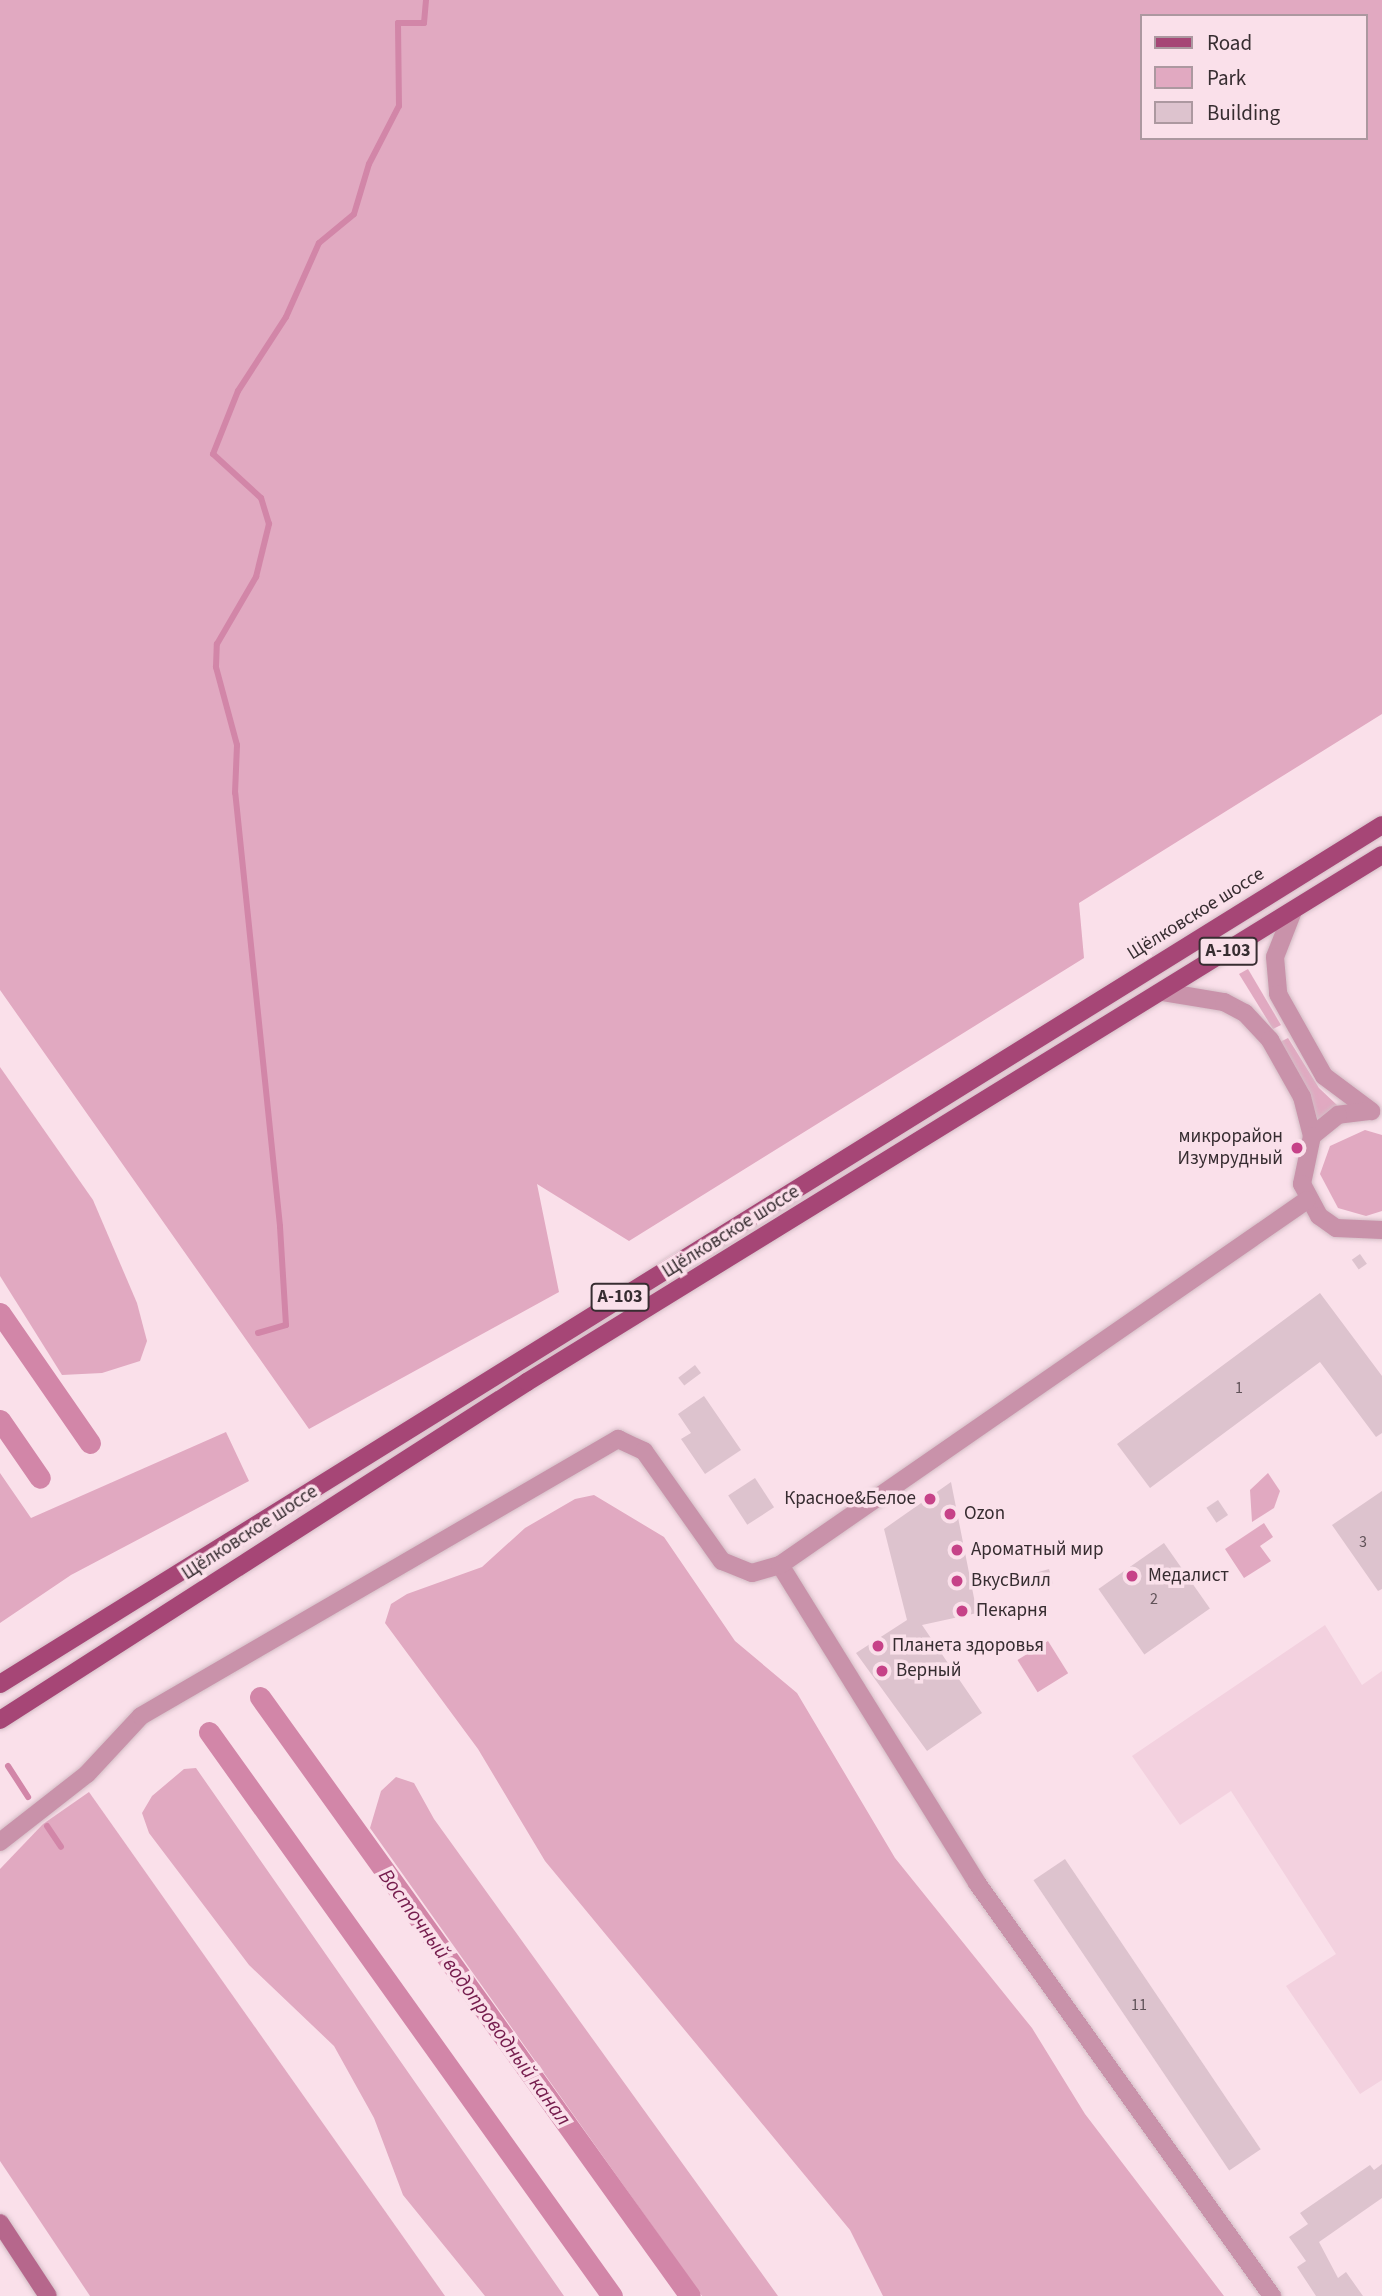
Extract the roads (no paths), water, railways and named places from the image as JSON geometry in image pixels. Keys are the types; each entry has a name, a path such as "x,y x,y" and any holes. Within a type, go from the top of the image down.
{"main road":[{"name":"Щёлковское шоссе","path":"0,1684 1382,825"},
{"name":"Щёлковское шоссе","path":"0,1720 527,1382 1382,855"}],"street":[{"path":"1293,911 1275,957 1278,994 1324,1076 1377,1113"},
{"path":"1163,992 1224,1002 1245,1013 1270,1040 1302,1097 1312,1136"},
{"path":"1377,1113 1338,1115 1312,1136 1301,1167 1307,1200 1336,1228 1382,1230"},
{"path":"0,1842 87,1774 141,1716 618,1439 644,1451 722,1561 752,1573 780,1565 1307,1200"},
{"path":"780,1565 977,1883 1272,2296"},
{"path":"0,2223 48,2296"}],"waterway":[{"path":"258,1333 286,1325 280,1226 235,793 237,745 216,667 217,644 256,577 269,524 261,498 213,454 238,391 286,317 319,243 354,214 369,164 399,106 398,23 424,23 426,0"},
{"name":"Восточный водопроводный канал","path":"0,1313 90,1443"},
{"name":"Восточный водопроводный канал","path":"0,1420 40,1478"},
{"name":"Восточный водопроводный канал","path":"260,1697 690,2296"},
{"name":"Восточный водопроводный канал","path":"209,1732 612,2296"},
{"path":"8,1766 28,1797"},
{"path":"47,1826 61,1847"}],"place":[{"name":"микрорайон Изумрудный","path":"1297,1148"},
{"name":"Красное&Белое","path":"930,1499"},
{"name":"Ozon","path":"950,1514"},
{"name":"Ароматный мир","path":"957,1550"},
{"name":"Медалист","path":"1132,1576"},
{"name":"ВкусВилл","path":"957,1581"},
{"name":"Пекарня","path":"962,1611"},
{"name":"Планета здоровья","path":"878,1646"},
{"name":"Верный","path":"882,1671"}]}
